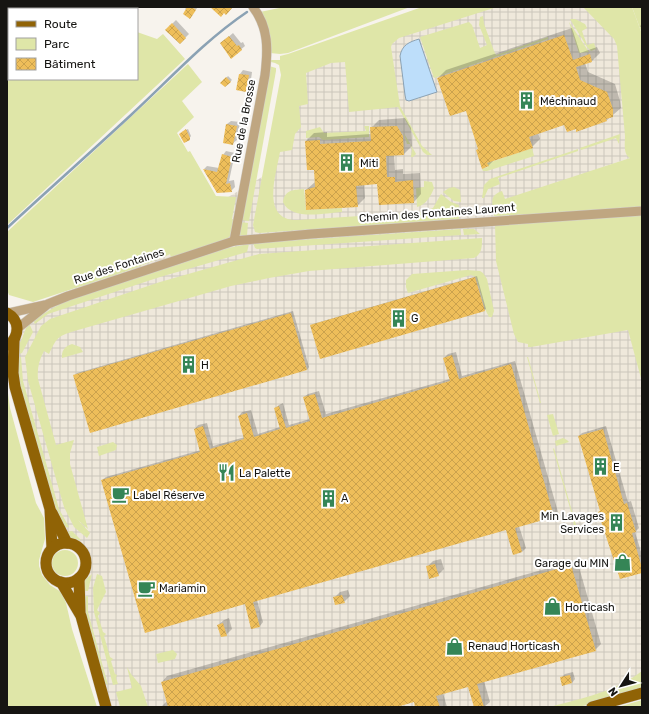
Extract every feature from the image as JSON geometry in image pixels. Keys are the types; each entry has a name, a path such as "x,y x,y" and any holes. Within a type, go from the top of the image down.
{"main road":[{"path":"8,313 14,318 18,328 17,334 11,343 15,387"},
{"path":"8,368 15,387 50,509 67,543"},
{"path":"50,509 52,548"},
{"path":"79,578 70,582 61,582 55,580 50,575 46,566 47,557 52,548 59,544 74,544 80,548 85,557 85,568 79,578 81,616 106,707"},
{"path":"61,582 81,616"},
{"path":"592,707 642,693"}],"street":[{"name":"Rue de la Brosse","path":"234,241 265,75 267,55 267,43 262,21 253,7"},
{"name":"Chemin des Fontaines Laurent","path":"234,241 311,234 642,211"},
{"name":"Rue des Fontaines","path":"18,328 48,304 234,241"},
{"path":"8,313 48,304"}],"shaded area":[{"path":"483,7 593,7 618,36 630,158 603,167 642,326 642,692 590,707 106,707 79,578 86,566 85,555 74,544 67,543 13,373 18,328 48,304 272,171 291,73"}],"green space":[{"path":"65,7 68,8 30,8"},
{"path":"284,7 410,7 288,53 270,53 260,12"},
{"path":"422,7 497,7 399,38 392,44 391,47 400,106 422,146 432,155 427,155 423,152 398,107 349,112 345,62 331,63 306,73 308,104 299,106 301,127 295,134 292,150 280,152 273,195 275,205 279,213 286,218 298,220 422,212 433,208 441,194 451,202 459,205 459,219 259,233 255,232 253,225 281,75 279,65 269,60 280,60 280,56"},
{"path":"583,7 632,7 642,34 642,209 494,216 492,201 495,195 502,191 505,199 630,158 626,154 625,148 617,46 614,39"},
{"path":"632,7 642,7 642,34"},
{"path":"483,16 484,24 496,55 548,37 548,39 434,78 420,37 469,22 472,25 480,48 487,45 479,25 480,17"},
{"path":"570,19 575,19 585,24 587,28 582,31 587,45 594,43 596,49 591,51 587,47"},
{"path":"569,22 589,52 579,53"},
{"path":"138,32 157,39 163,34 185,59 7,225 7,81 138,80"},
{"path":"188,64 202,82 182,101 194,117 177,133 188,152 190,151 216,196 236,197 232,219 234,220 230,236 171,258 170,254 127,271 33,302 9,295 7,290 7,232"},
{"path":"269,66 276,68 276,71 249,221 241,220"},
{"path":"399,125 416,154 413,157 411,157 412,149 410,144 407,144"},
{"path":"364,126 369,126 369,137 323,140 319,137 306,138 306,131 320,127 324,133 366,131"},
{"path":"620,134 619,144 616,138 581,150 580,148"},
{"path":"532,148 534,156 487,171 483,171 482,169 488,167 488,163"},
{"path":"578,149 578,151 498,178 500,184 488,189 484,198 482,198 484,185 490,179"},
{"path":"424,181 432,182 434,188 426,202 417,207 416,188 424,187"},
{"path":"454,187 460,190 461,202 454,201 443,192"},
{"path":"304,189 306,210 342,208 342,212 301,214 293,212 287,208 283,202 288,192"},
{"path":"642,213 642,382 628,330 531,347 528,347 528,344 518,342 514,334 496,261 495,224"},
{"path":"240,222 248,223 247,235 239,236"},
{"path":"460,229 461,235 257,249 253,243"},
{"path":"463,229 474,229 480,234 464,235"},
{"path":"482,238 482,247 480,252 474,258 309,271 269,278 231,286 71,332 59,337 49,354 44,351 42,354 38,368 38,379 56,445 74,440 70,453 70,464 88,529 78,520 90,533 87,538 74,527 64,507 28,381 25,357 41,326 50,319 160,282 259,254"},
{"path":"249,244 247,252 160,277 48,314 35,324 33,320 69,300 228,248"},
{"path":"467,270 480,271 487,279 494,311 492,317 489,317 486,311 476,277 471,275 408,293 406,287 406,280 412,274"},
{"path":"29,323 33,332 22,353 19,354 18,346"},
{"path":"72,344 80,347 83,352 62,358 64,349"},
{"path":"16,357 21,357 23,381 59,509 69,527 64,528 53,504 20,386"},
{"path":"528,357 541,403 540,403"},
{"path":"7,386 10,408 36,503 44,518 45,539 39,560 39,566 42,575 50,585 61,592 66,603 72,629 97,707 7,707"},
{"path":"553,414 559,434 553,436 547,415"},
{"path":"563,438 569,442 556,446 555,441"},
{"path":"113,442 117,445 116,450 99,456 97,447"},
{"path":"554,448 576,525 575,532 572,515 553,449"},
{"path":"72,531 81,540 74,540 66,532"},
{"path":"65,550 74,554 78,563 74,572 65,576 56,572 52,563 56,554"},
{"path":"92,574 88,591 82,591 84,581"},
{"path":"97,574 102,576 106,592 97,610 100,613 98,616 103,632 106,634 104,636 110,657 113,659 111,661 115,674 117,675 116,678 118,684 113,685 94,612 93,588"},
{"path":"82,596 88,596 88,612 108,685 104,682 86,620"},
{"path":"173,650 177,654 175,659 158,663 156,654"},
{"path":"127,667 141,686 148,707 120,707 116,692 132,688"},
{"path":"642,671 642,689 579,707 550,707 598,694 621,684"},
{"path":"642,700 642,707 618,707"}],"water":[{"path":"419,39 437,92 409,101 406,100 405,95 400,56 402,49 406,44"}],"building":[{"path":"187,7 192,7 196,10 190,19 183,14"},
{"path":"210,7 233,7 226,15 224,13 221,17"},
{"path":"172,23 186,38 180,44 165,30"},
{"name":"Méchinaud","path":"564,35 573,60 590,54 592,62 576,67 580,80 607,92 613,109 613,117 606,119 607,121 576,132 576,129 567,132 564,125 529,137 533,148 487,163 489,166 482,169 476,150 478,149 466,111 450,116 437,78"},
{"path":"229,36 237,46 239,45 242,50 231,59 220,43"},
{"path":"239,74 249,75 246,92 236,90"},
{"path":"226,77 231,82 225,87 220,83"},
{"path":"226,124 237,126 233,145 223,143"},
{"name":"Miti","path":"397,126 403,136 404,155 386,156 387,177 395,177 395,182 413,180 414,203 379,205 377,184 356,186 358,207 306,210 305,190 315,187 314,170 307,170 305,141 320,140 320,144 371,141 370,127"},
{"path":"186,129 190,140 184,143 179,134"},
{"path":"222,154 232,157 226,184 230,183 232,192 217,193 203,169 217,172"},
{"name":"G","path":"475,277 485,311 320,359 310,325"},
{"name":"H","path":"291,313 307,370 90,433 73,375"},
{"name":"A","path":"452,355 459,379 511,364 554,517 515,528 522,552 513,555 506,530 253,602 260,627 251,629 245,604 145,633 101,480 200,452 194,429 203,426 210,449 244,439 238,416 247,413 254,437 280,429 274,408 279,406 286,428 310,421 303,397 315,394 322,418 450,381 443,358"},
{"path":"603,429 624,504 627,503 636,532 632,533 642,568 642,573 620,579 598,512 600,511 578,436"},
{"path":"435,564 439,576 429,579 426,566"},
{"path":"571,565 596,651 477,684 484,707 474,707 468,687 436,696 440,707 415,707 414,702 397,707 168,707 161,682"},
{"path":"342,595 345,603 335,605 333,597"},
{"path":"223,623 227,636 221,637 217,625"},
{"path":"570,675 572,683 562,686 560,677"}],"waterway":[{"path":"7,228 131,115 201,48 247,12"}],"place":[{"name":"Méchinaud","path":"527,101"},
{"name":"Miti","path":"347,163"},
{"name":"G","path":"398,318"},
{"name":"H","path":"188,365"},
{"name":"E","path":"600,467"},
{"name":"La Palette","path":"226,473"},
{"name":"Label Réserve","path":"120,495"},
{"name":"A","path":"328,498"},
{"name":"Min Lavages Services","path":"617,522"},
{"name":"Garage du MIN","path":"622,563"},
{"name":"Mariamin","path":"146,588"},
{"name":"Horticash","path":"552,607"},
{"name":"Renaud Horticash","path":"455,646"}]}
